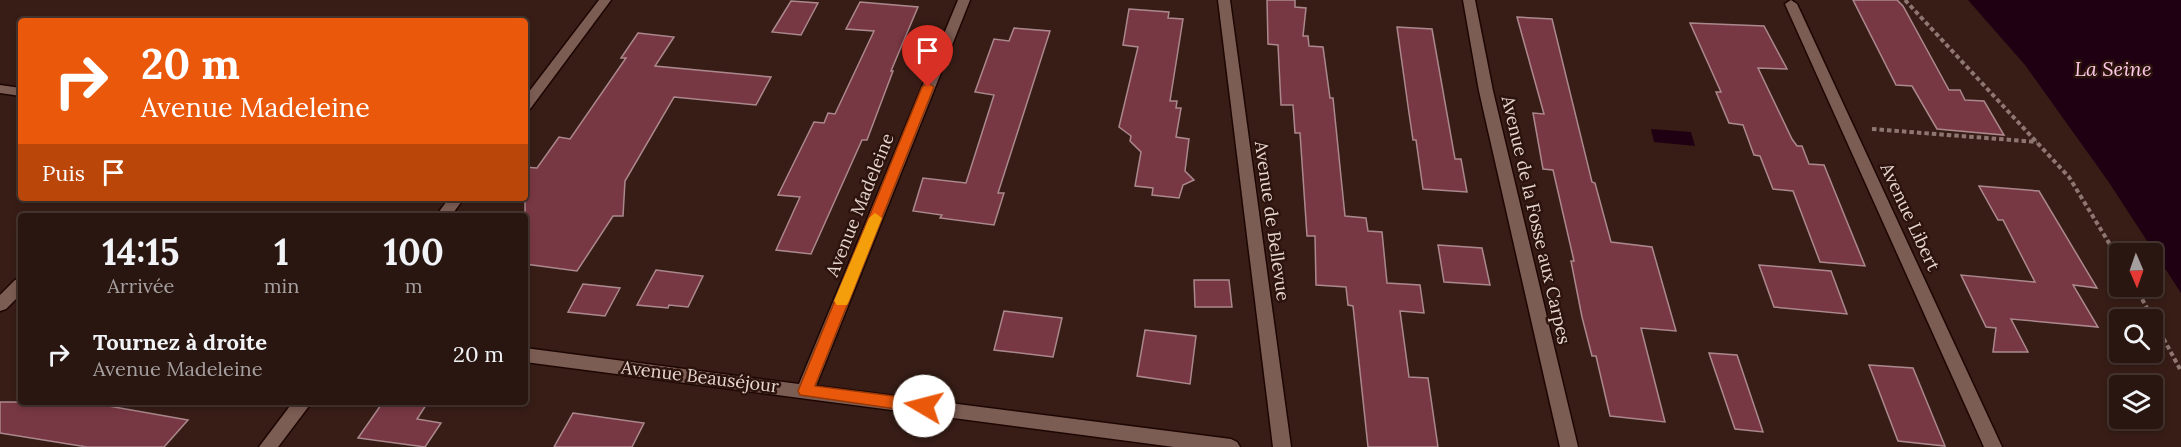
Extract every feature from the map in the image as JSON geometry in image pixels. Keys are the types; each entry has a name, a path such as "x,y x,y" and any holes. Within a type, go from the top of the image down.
{"street":[{"path":"528,102 605,0"},
{"name":"Avenue Madeleine","path":"805,391 964,0"},
{"name":"Avenue de Bellevue","path":"1224,0 1282,447"},
{"name":"Avenue de la Fosse aux Carpes","path":"1469,0 1486,91 1569,447"},
{"name":"Avenue Libert","path":"1791,4 1993,447"},
{"path":"0,89 18,92"},
{"path":"445,213 455,201"},
{"path":"0,305 18,287"},
{"name":"Avenue Beauséjour","path":"528,355 1231,447"},
{"path":"268,447 301,405"}],"path":[{"path":"1905,0 2069,177 2109,243"},
{"path":"1847,127 2037,142"},
{"path":"2141,297 2181,371"}],"water":[{"name":"La Seine","path":"1968,0 2181,0 2181,293 2163,265 2163,243 2148,243 2108,181 2025,65"},
{"path":"1651,129 1691,132 1695,146 1654,142"}],"building":[{"path":"1267,0 1295,0 1295,7 1306,8 1303,36 1308,36 1309,46 1323,47 1330,98 1333,98 1345,216 1366,218 1368,231 1382,232 1387,283 1420,285 1424,313 1400,311 1409,377 1428,378 1438,447 1368,447 1353,306 1348,305 1346,287 1316,285 1315,236 1307,236 1300,133 1295,133 1293,105 1281,105 1278,45 1268,44"},
{"path":"1853,0 1897,0 1903,6 1949,90 1960,90 1965,100 1984,101 2004,135 1937,129 1912,86 1896,85"},
{"path":"791,1 818,3 801,35 772,32"},
{"path":"860,2 918,7 891,71 893,71 867,140 862,140 811,254 776,250 800,197 778,195 814,122 824,123 828,113 835,114 874,31 846,29"},
{"path":"1129,9 1169,12 1168,18 1183,19 1170,101 1177,101 1176,108 1181,108 1176,137 1189,139 1185,171 1194,180 1183,185 1179,198 1152,195 1153,188 1135,186 1141,152 1130,141 1131,136 1119,127 1138,47 1123,45"},
{"path":"1517,17 1552,19 1592,182 1595,183 1611,242 1652,247 1676,331 1641,328 1665,422 1610,416 1596,356 1592,356 1582,317 1571,261 1574,261 1553,170 1543,169 1533,113 1544,114"},
{"path":"1690,23 1764,26 1787,69 1758,68 1792,139 1797,146 1802,146 1809,164 1824,165 1865,266 1820,262 1793,191 1773,189 1760,156 1754,155 1743,125 1729,123 1716,92 1721,92"},
{"path":"1397,27 1432,29 1455,159 1461,159 1467,192 1423,189 1416,140 1413,140"},
{"path":"1014,28 1050,31 998,193 1004,193 994,225 940,218 942,215 913,211 923,178 966,183 994,95 975,92 994,39 1009,41"},
{"path":"638,33 674,37 655,66 771,77 756,105 674,97 625,181 623,216 613,216 577,271 528,264 528,213 525,213 525,201 528,201 528,167 537,168 559,137 570,139 626,58 621,58"},
{"path":"1979,186 2039,191 2097,288 2073,285 2098,327 2011,319 2028,352 1993,352 1996,328 1986,327 1961,275 2035,282 2003,220 1998,220"},
{"path":"1438,245 1482,248 1490,285 1444,282"},
{"path":"1759,265 1831,271 1847,314 1774,307"},
{"path":"656,270 703,276 688,307 637,305"},
{"path":"1194,280 1229,280 1232,307 1195,307"},
{"path":"583,284 620,288 605,316 568,312"},
{"path":"1004,311 1062,318 1053,357 994,350"},
{"path":"1145,330 1196,336 1190,384 1137,376"},
{"path":"1709,353 1737,355 1763,432 1735,429"},
{"path":"1869,365 1913,368 1945,446 1898,441"},
{"path":"0,402 18,402 18,405 103,405 188,420 164,447 87,447 0,433"},
{"path":"381,405 426,405 417,419 441,423 425,447 358,438"},
{"path":"573,413 644,423 632,447 554,447"}],"slow traffic":[{"path":"842,301 875,218"}],"route":[{"path":"924,406 805,391 928,87"}]}
